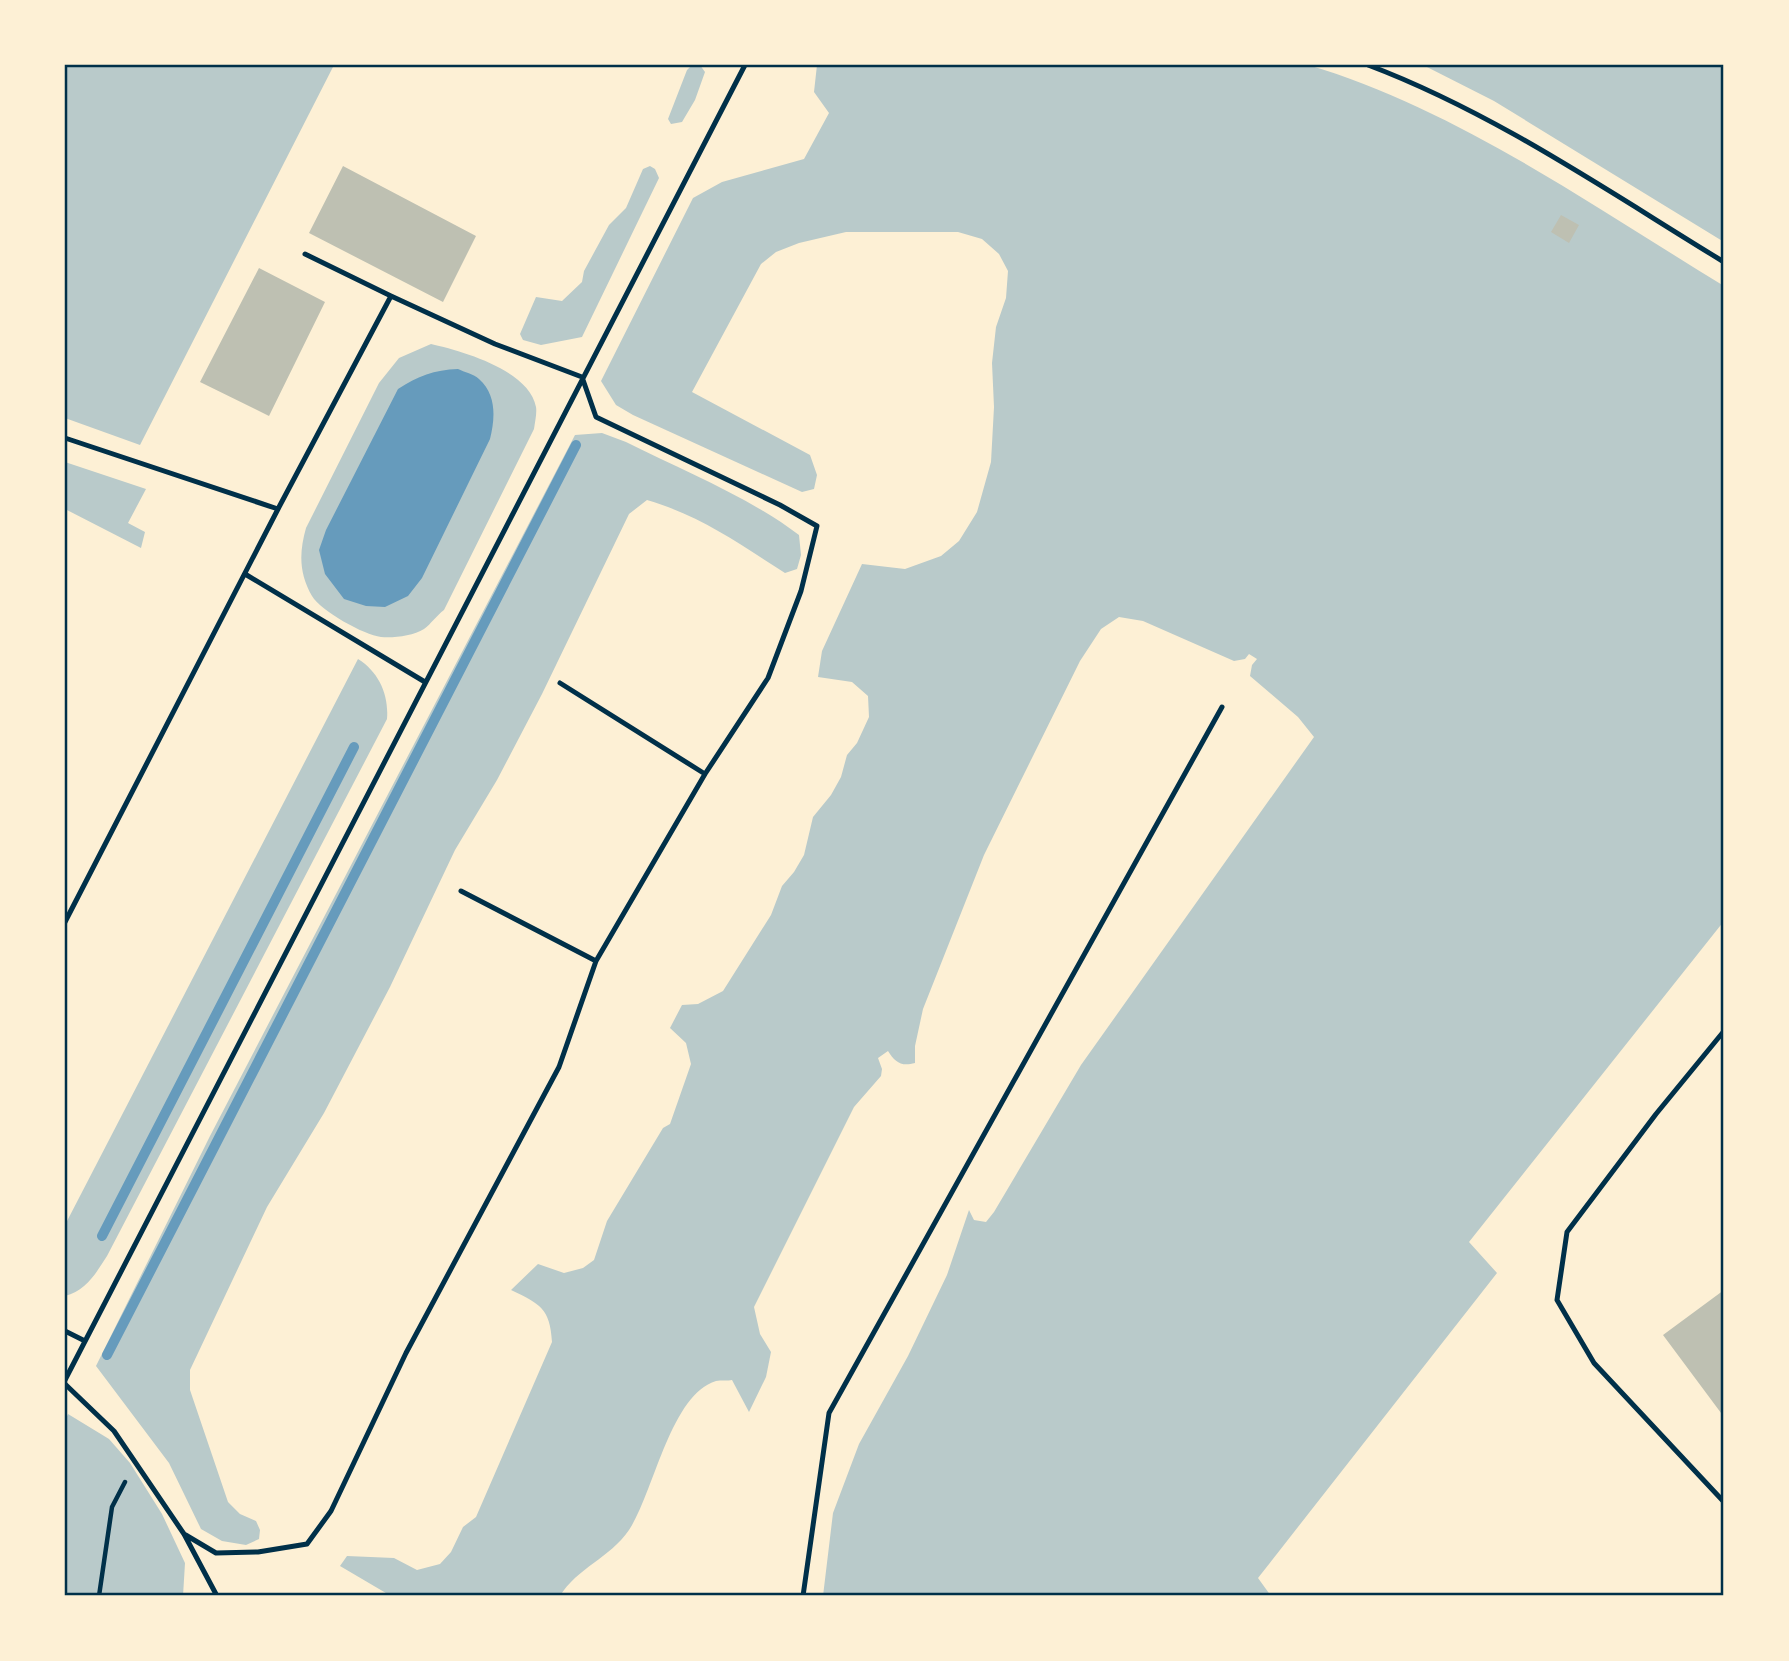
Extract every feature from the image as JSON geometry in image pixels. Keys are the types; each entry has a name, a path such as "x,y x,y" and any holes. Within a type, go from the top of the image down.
{"lane":[{"path":"217,1596 184,1534 114,1430 65,1382 745,65"},
{"path":"1368,65 1422,85 1529,144 1724,262"},
{"path":"184,1534 216,1553 258,1552 307,1544 331,1511 405,1353 559,1067 596,961 705,774 768,678 801,591 817,526 780,505 596,417 582,377 495,344 305,254"},
{"path":"65,922 391,296"},
{"path":"65,438 278,509"},
{"path":"246,574 425,682"},
{"path":"561,683 705,774"},
{"path":"803,1596 829,1413 1222,707"},
{"path":"461,891 596,961"},
{"path":"1724,1031 1656,1114 1567,1232 1557,1300 1594,1363 1724,1502"},
{"path":"65,1331 85,1341"}],"path":[{"path":"99,1596 112,1507 124,1483 139,1468"}],"shaded area":[{"path":"65,65 334,65 140,445 65,418"},
{"path":"692,65 700,65 705,72 695,100 682,122 671,124 668,119 687,70"},
{"path":"817,65 1308,65 1363,84 1470,133 1574,193 1724,286 1724,921 1469,1242 1497,1273 1258,1578 1271,1596 823,1596 833,1513 859,1444 908,1356 947,1275 969,1210 974,1220 986,1222 994,1212 1081,1065 1314,737 1298,717 1250,676 1252,665 1257,659 1249,654 1245,659 1234,661 1143,621 1119,617 1101,629 1080,661 984,855 923,1009 915,1046 915,1063 899,1063 888,1051 878,1058 882,1069 881,1076 854,1107 754,1307 760,1334 771,1352 766,1377 749,1412 732,1380 716,1381 700,1390 675,1425 629,1530 613,1548 575,1578 560,1596 391,1596 340,1566 347,1556 394,1558 417,1570 440,1564 451,1552 463,1527 476,1517 552,1342 549,1322 542,1308 511,1290 538,1264 564,1273 583,1268 594,1260 607,1221 663,1128 670,1124 691,1064 686,1043 670,1028 682,1005 698,1004 723,991 771,915 782,886 804,855 813,817 831,795 841,777 847,755 857,743 869,717 868,696 852,682 818,677 822,651 862,564 905,569 941,556 959,541 977,512 991,462 994,407 992,363 996,327 1006,298 1008,271 999,254 982,239 958,232 846,232 799,243 776,252 761,264 692,392 810,455 817,475 814,489 802,492 633,415 616,405 601,381 693,198 722,182 804,159 829,113 814,92"},
{"path":"1423,65 1724,65 1724,242 1494,101"},
{"path":"650,166 655,169 659,178 582,337 541,345 523,340 520,334 536,297 562,301 582,282 584,271 609,225 626,208 643,169"},
{"path":"431,344 476,357 508,373 521,383 531,394 536,407 534,429 444,610 420,631 403,636 381,637 364,632 317,602 305,579 302,546 306,528 379,383 399,358"},
{"path":"602,433 715,485 779,521 799,535 801,555 797,569 785,573 702,522 667,506 647,500 629,514 542,694 497,780 455,850 390,987 324,1113 267,1207 190,1370 190,1390 228,1502 240,1514 256,1521 260,1530 259,1539 246,1545 222,1541 201,1529 169,1463 96,1366 210,1136 575,435"},
{"path":"65,462 146,489 128,523 145,532 141,548 65,509"},
{"path":"358,659 372,670 381,685 386,701 387,719 107,1256 85,1286 65,1296 65,1225"},
{"path":"68,1414 109,1439 130,1463 162,1514 185,1563 183,1596 65,1596 65,1421"}],"water":[{"path":"458,369 477,377 489,392 493,408 492,431 422,578 408,596 385,607 366,606 344,599 325,574 319,550 326,530 398,389 426,374"}],"building":[{"path":"343,166 476,236 443,302 309,233"},
{"path":"1561,215 1579,225 1569,243 1551,232"},
{"path":"259,268 325,302 269,416 200,382"},
{"path":"1724,1290 1724,1417 1663,1335"}],"waterway":[{"path":"107,1355 576,445"},
{"path":"102,1236 354,747"}]}
